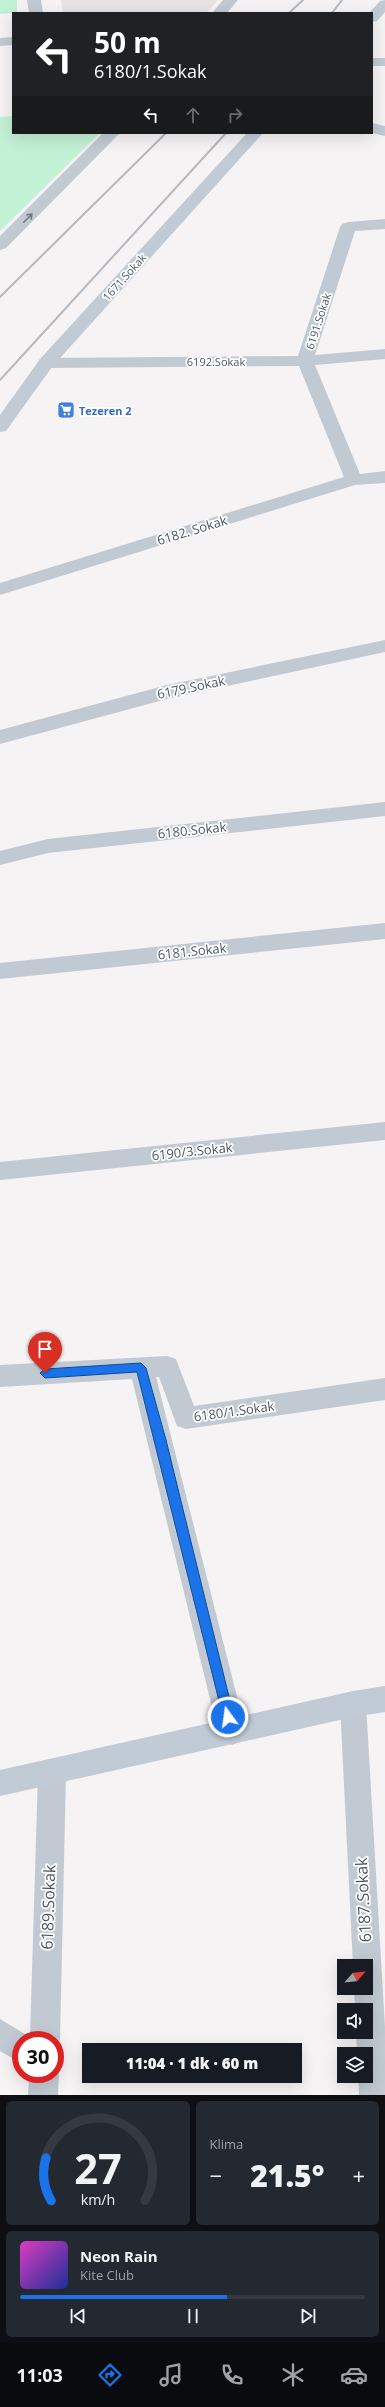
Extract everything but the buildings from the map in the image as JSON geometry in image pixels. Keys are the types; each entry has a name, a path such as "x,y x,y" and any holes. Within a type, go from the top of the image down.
{"street":[{"path":"34,0 36,12"},
{"path":"219,12 231,0"},
{"path":"373,17 385,4"},
{"path":"0,42 12,41"},
{"path":"373,62 385,62"},
{"path":"373,128 385,131"},
{"path":"0,245 111,134"},
{"name":"1671.Sokak","path":"0,427 46,363 254,134"},
{"name":"6191.Sokak","path":"354,480 305,361 348,227 385,224"},
{"name":"6192.Sokak","path":"46,363 305,361 385,354"},
{"name":"6182. Sokak","path":"0,589 354,480 385,477"},
{"name":"6179.Sokak","path":"0,737 167,692 385,646"},
{"name":"6180.Sokak","path":"0,858 48,846 385,809"},
{"name":"6181.Sokak","path":"0,971 385,931"},
{"name":"6190/3.Sokak","path":"0,1171 385,1131"},
{"name":"6180/1.Sokak","path":"0,1376 167,1366 186,1418 385,1389"},
{"path":"141,1368 161,1440 232,1732"},
{"path":"0,1783 52,1773 353,1704 385,1699"},
{"name":"6187.Sokak","path":"353,1704 374,2095"},
{"name":"6189.Sokak","path":"45,2031 52,1773"},
{"path":"0,2034 12,2042"},
{"path":"43,2095 44,2083"}],"shaded area":[{"path":"61,0 218,0 207,12 63,12"}],"green space":[{"path":"0,0 17,0 17,12 0,14"},
{"path":"12,116 12,134 99,134 0,231 0,117"}],"railway":[{"path":"290,12 303,0"},
{"path":"333,12 342,0"},
{"path":"0,297 165,134"},
{"path":"0,380 225,134"}],"place":[{"name":"Tezeren 2","path":"66,410"}],"route":[{"path":"45,1373 141,1368 161,1440 228,1717"}]}
